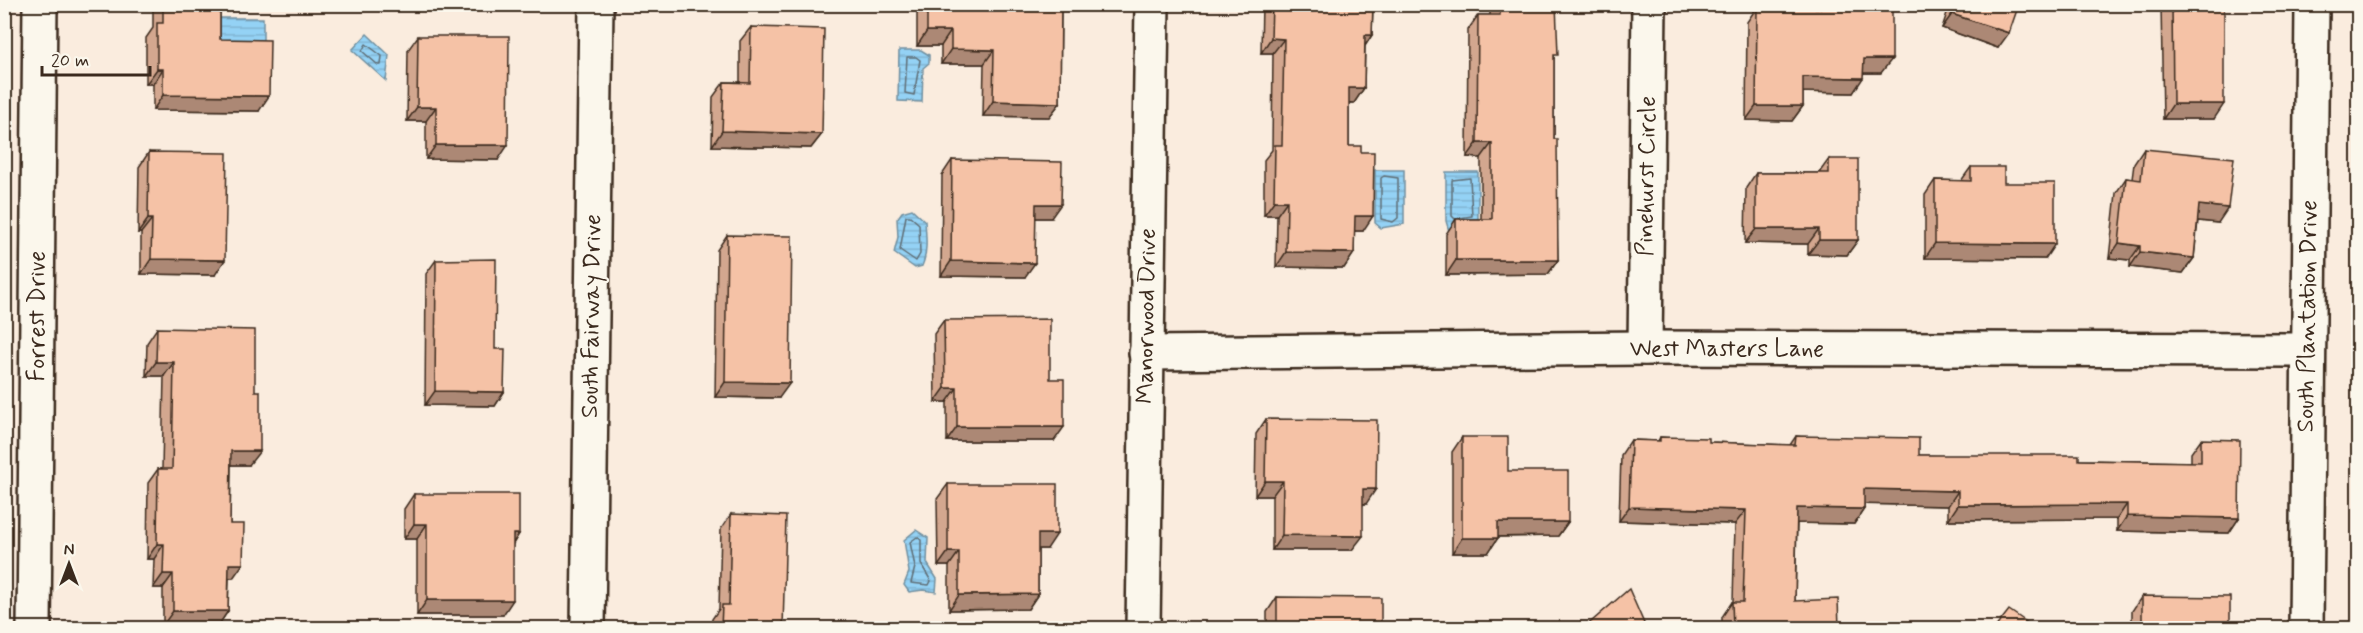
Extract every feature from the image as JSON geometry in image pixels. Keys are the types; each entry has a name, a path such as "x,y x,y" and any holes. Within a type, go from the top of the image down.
{"street":[{"name":"Forrest Drive","path":"34,628 40,4"},
{"name":"South Fairway Drive","path":"588,628 596,4"},
{"name":"Manorwood Drive","path":"1143,628 1152,4"},
{"name":"Pinehurst Circle","path":"1645,348 1649,4"},
{"name":"South Plantation Drive","path":"2306,628 2312,4"},
{"name":"West Masters Lane","path":"1146,353 1645,348 2308,350"}],"water":[{"path":"212,18 263,18 263,44 212,52"},
{"path":"367,34 389,55 386,81 352,50"},
{"path":"899,50 921,50 929,55 929,63 923,68 922,102 898,101"},
{"path":"1375,170 1404,170 1404,224 1381,228 1375,223"},
{"path":"1446,172 1478,172 1478,224 1449,231 1446,221"},
{"path":"912,209 925,221 926,233 924,261 922,266 915,268 894,253 898,237 897,219 902,212"},
{"path":"916,530 928,538 927,563 937,579 936,592 923,590 909,592 904,585 909,572 904,540"}],"building":[{"path":"163,4 220,4 220,39 270,40 269,96 163,95 163,69 157,69 157,23 163,23"},
{"path":"927,4 1061,4 1060,103 993,101 994,50 951,49 951,31 927,31"},
{"path":"1272,4 1373,4 1372,35 1365,35 1364,88 1349,88 1349,146 1361,146 1361,152 1374,152 1373,216 1355,216 1354,253 1286,252 1287,201 1274,201 1275,145 1282,145 1284,39 1271,38"},
{"path":"1500,4 1556,4 1558,55 1554,55 1554,139 1557,139 1558,260 1456,260 1456,219 1492,219 1492,143 1477,143 1478,15 1500,15"},
{"path":"1955,4 2019,4 2009,33 1952,14"},
{"path":"2172,4 2224,4 2224,104 2173,104"},
{"path":"1757,7 1892,9 1892,59 1864,59 1863,78 1803,77 1803,106 1756,106"},
{"path":"751,27 824,29 822,134 722,131 724,82 750,83"},
{"path":"418,36 509,36 508,145 436,145 436,107 417,107"},
{"path":"2144,149 2234,158 2228,208 2199,205 2194,258 2140,252 2140,246 2119,243 2126,178 2141,180"},
{"path":"149,152 227,153 225,260 151,259 152,219 148,219"},
{"path":"1829,159 1858,159 1858,240 1819,240 1819,229 1756,229 1756,173 1829,173"},
{"path":"952,160 1062,162 1061,204 1036,204 1035,263 951,261"},
{"path":"1971,167 2004,167 2004,183 2055,183 2055,244 1935,243 1935,180 1971,181"},
{"path":"727,235 792,236 790,383 725,382"},
{"path":"496,259 495,349 505,349 504,392 435,391 436,260"},
{"path":"1050,319 1050,379 1064,379 1064,427 957,427 957,388 945,388 944,320"},
{"path":"157,328 255,330 255,391 260,391 260,451 231,451 230,524 244,524 243,564 229,564 228,611 173,611 173,574 163,574 164,544 157,544 158,469 172,469 174,362 156,362"},
{"path":"1266,419 1377,420 1376,489 1363,489 1363,536 1282,535 1283,481 1265,481"},
{"path":"1796,436 1919,438 1919,455 2079,455 2079,460 2201,462 2201,439 2240,440 2239,518 2127,516 2127,504 1958,505 1958,491 1864,489 1864,509 1797,508 1795,601 1838,599 1839,628 1733,628 1732,602 1743,602 1746,510 1629,507 1631,440 1660,441 1660,437 1709,438 1709,442 1795,445"},
{"path":"1462,437 1508,437 1508,471 1568,471 1568,522 1498,522 1498,538 1462,538"},
{"path":"948,484 1057,484 1057,534 1038,534 1038,594 959,595 959,552 948,552"},
{"path":"414,494 519,494 519,534 513,534 513,600 427,600 427,524 414,524"},
{"path":"731,514 786,516 783,628 721,628 722,605 729,605"},
{"path":"1629,589 1646,628 1584,628"},
{"path":"2142,596 2230,597 2230,628 2142,628"},
{"path":"1277,597 1381,598 1381,628 1277,628"},
{"path":"2009,610 2035,628 1995,628"}]}
